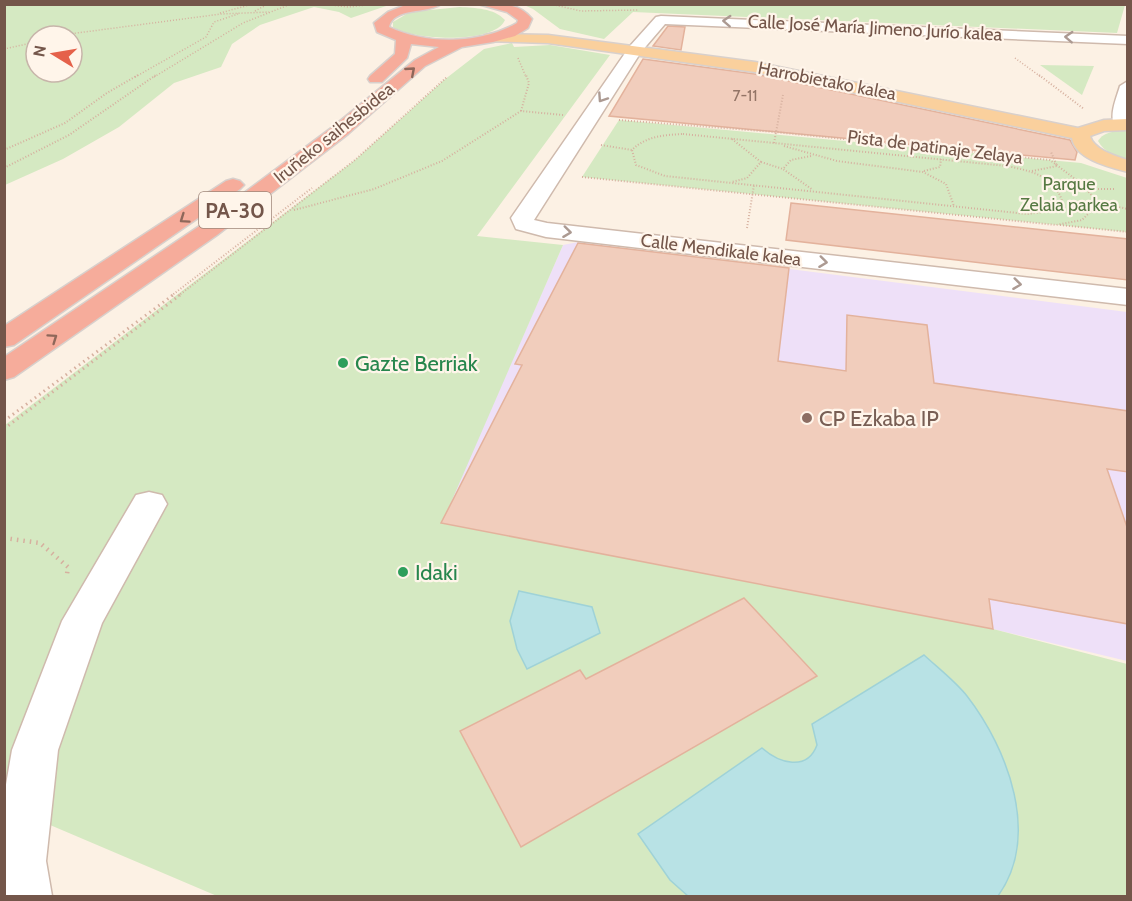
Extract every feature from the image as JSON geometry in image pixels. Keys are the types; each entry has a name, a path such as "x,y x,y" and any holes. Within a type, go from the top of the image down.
{"highway":[{"path":"404,39 382,29 381,23 397,12 433,5"},
{"path":"492,5 521,14 525,19 523,25"},
{"name":"PA-30","path":"404,39 460,42 506,35 523,25"},
{"name":"Iruñeko saihesbidea","path":"4,339 141,249 290,146 381,76 402,55 404,39"},
{"name":"Iruñeko saihesbidea","path":"4,371 209,230 341,130 420,63 460,42"}],"main road":[{"name":"Harrobietako kalea","path":"523,25 537,32 571,42"},
{"name":"Harrobietako kalea","path":"490,38 539,38 624,48 803,76 1081,134"},
{"path":"1125,125 1089,129 1081,134 1081,141 1100,156 1128,166"}],"street":[{"name":"Calle José María Jimeno Jurío kalea","path":"624,48 662,20 1128,40"},
{"name":"Calle Mendikale kalea","path":"624,48 589,117 522,218 524,224 546,230 1128,297"},
{"path":"1125,125 1121,114 1128,86"},
{"path":"24,897 20,861 35,750 82,621 149,504"}],"path":[{"path":"205,17 253,4"},
{"path":"251,13 268,4"},
{"path":"4,168 69,135 142,84 243,23 291,4"},
{"path":"323,4 348,7 368,4"},
{"path":"549,5 581,11 644,11 624,39 624,48"},
{"path":"549,5 582,12 633,12"},
{"path":"84,31 108,30 221,14 272,12"},
{"path":"4,150 65,123 107,93 206,37 214,22 238,14"},
{"path":"981,33 1089,112"},
{"path":"4,49 24,45"},
{"path":"516,53 529,83 521,111"},
{"path":"6,429 355,160 452,72"},
{"path":"783,95 773,143 812,155 868,166 923,171 940,167 941,159"},
{"path":"284,210 291,211 374,189 442,161 521,111 589,117"},
{"path":"614,128 619,120 775,132 1050,160 1086,189 1099,203 1128,209"},
{"name":"Pista de patinaje Zelaya","path":"683,134 773,143 1006,166 1031,171 1051,181 1061,191 1062,201 1056,210 1043,214 1028,214 665,176 636,165 632,158 632,150 639,142 669,135 683,134"},
{"path":"597,153 608,137"},
{"path":"732,139 761,162 783,169 815,192"},
{"path":"358,150 365,144"},
{"path":"1048,145 1057,166"},
{"path":"783,169 791,159 812,155"},
{"path":"729,183 747,178 761,162"},
{"path":"6,429 5,421 340,165"},
{"path":"1031,171 1057,166"},
{"path":"587,169 582,177 1128,232"},
{"path":"923,171 946,184 954,206"},
{"path":"747,229 754,185"},
{"path":"1086,189 1117,189"},
{"path":"1056,225 1082,220 1099,203"}],"shaded area":[{"name":"CP Ezkaba IP","path":"578,242 1127,312 1127,661 993,629 441,523 563,245"}],"green space":[{"path":"5,4 389,5 351,18 339,12 314,7 260,25 232,44 221,67 174,83 119,127 63,159 5,185"},
{"path":"524,5 1125,5 1117,33 633,12 604,39 560,29"},
{"path":"460,7 490,11 505,20 498,28 470,37 417,35 393,27 393,22 410,12"},
{"name":"Idaki","path":"512,43 514,47 550,45 610,55 477,236 563,245 442,523 993,629 1127,664 1127,896 217,896 36,819 5,872 5,425 355,160 444,80 484,49"},
{"path":"1040,65 1094,66 1082,95"},
{"name":"Parque Zelaia parkea","path":"619,120 1081,163 1127,178 1127,232 582,177"},
{"path":"1127,131 1127,160 1111,154 1098,141 1107,133"}],"water":[{"path":"519,591 592,607 600,633 527,669 517,649 510,621"},
{"path":"924,655 967,696 982,717 1006,767 1014,793 1018,820 1017,847 1011,872 998,896 688,896 670,880 638,834 762,748 784,761 800,762 807,759 817,745 812,724"}],"building":[{"path":"668,26 685,27 681,50 653,46"},
{"path":"643,59 755,74 1070,140 1077,152 1075,160 609,116"},
{"path":"791,203 1128,239 1128,280 786,240"},
{"name":"CP Ezkaba IP","path":"578,243 789,268 778,361 846,371 847,315 927,325 934,383 1128,411 1128,472 1107,469 1128,530 1128,624 989,599 993,629 441,523 522,365 515,364"},
{"path":"744,598 817,676 521,847 460,731 580,670 586,679"}],"place":[{"name":"Gazte Berriak","path":"343,363"},
{"name":"CP Ezkaba IP","path":"807,418"},
{"name":"Idaki","path":"403,572"}]}
